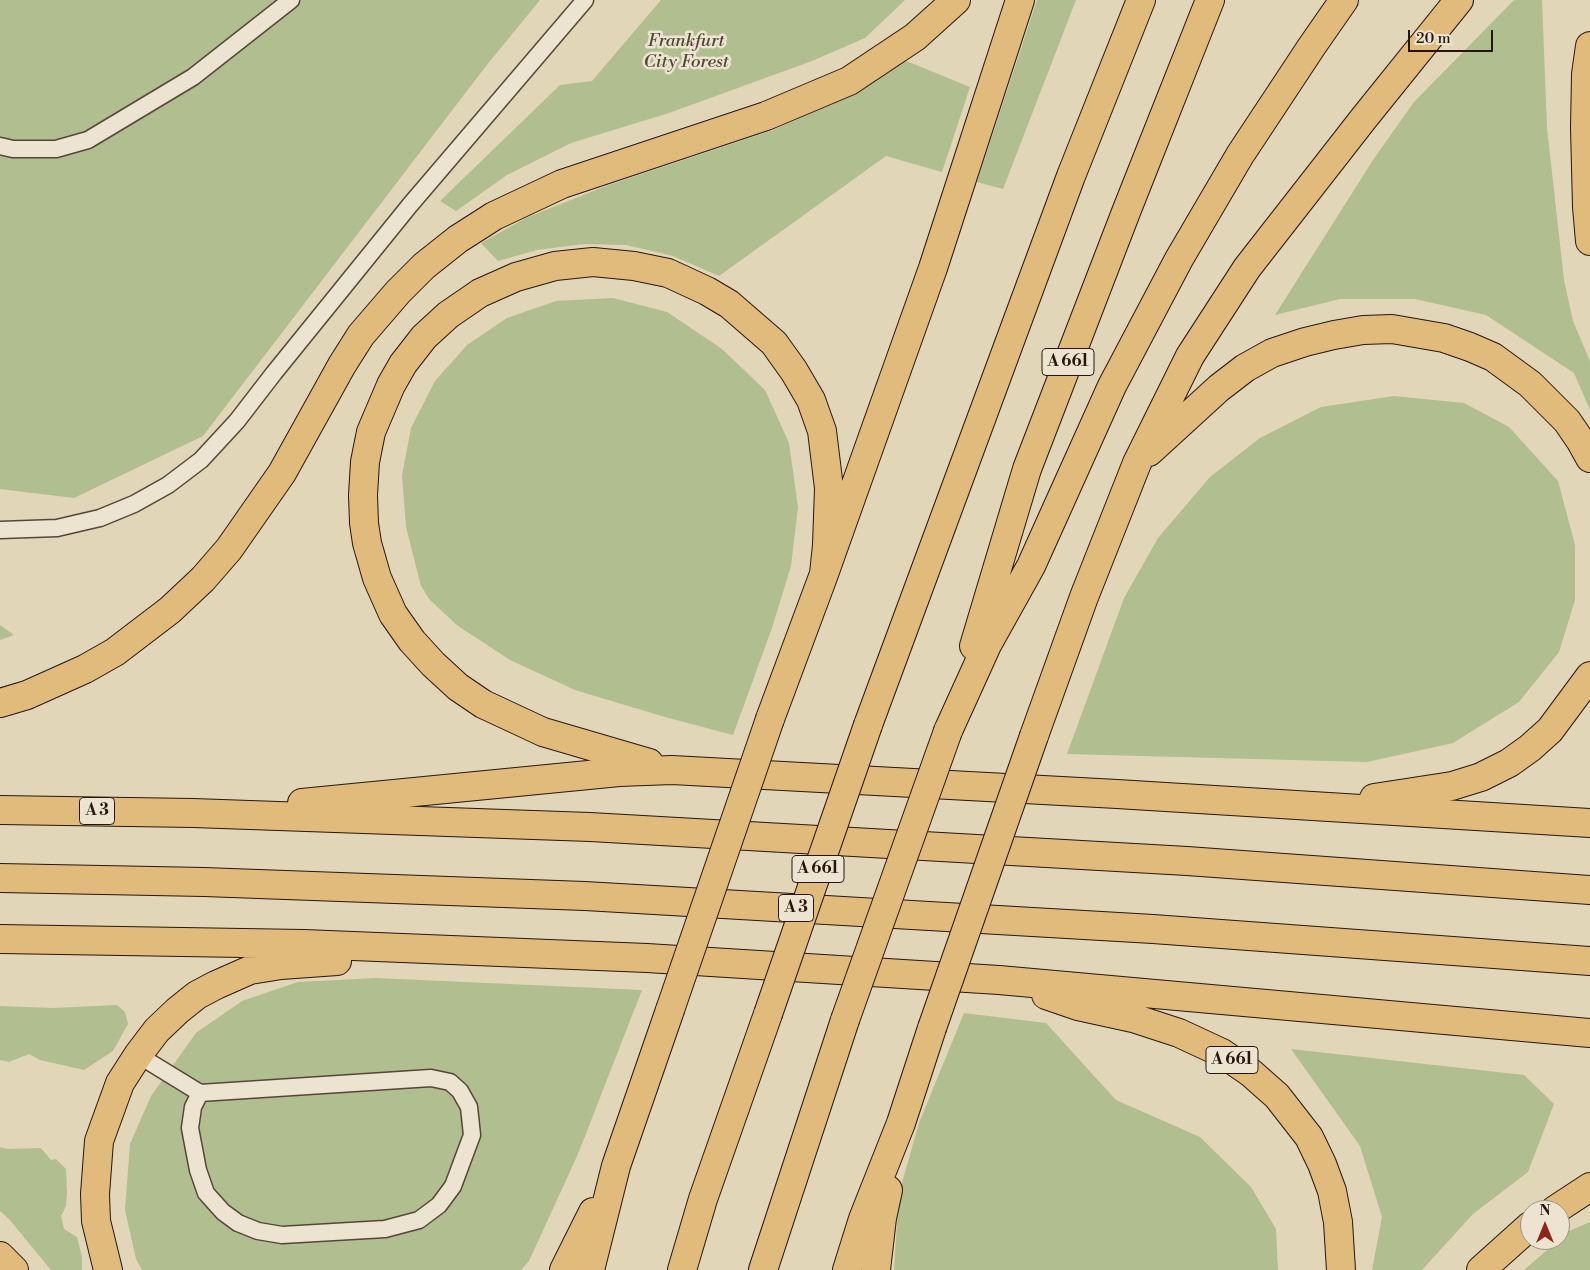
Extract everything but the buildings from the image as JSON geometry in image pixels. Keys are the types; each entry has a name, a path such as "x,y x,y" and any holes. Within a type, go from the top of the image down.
{"highway":[{"path":"0,704 27,695 85,669 115,652 170,610 203,578 229,549 282,473 342,365 361,336 398,292 424,266 458,239 494,216 562,184 766,116 849,81 915,37 956,0"},
{"path":"590,1270 616,1166 770,719 933,268 1020,0"},
{"name":"A 661","path":"682,1270 703,1199 868,724 1068,185 1141,0"},
{"name":"A 661","path":"763,1270 845,1020 948,731 1027,469 1133,193 1210,0"},
{"path":"948,731 986,645 1031,566 1112,386 1179,259 1240,155 1344,0"},
{"path":"847,1270 863,1219 901,1122 1034,736 1084,597 1137,463 1190,356 1247,268 1459,0"},
{"path":"1590,46 1586,74 1585,128 1586,199 1590,241"},
{"path":"672,770 543,732 483,704 458,686 433,664 412,641 394,614 376,578 367,543 363,494 365,462 371,432 391,385 424,337 448,315 480,293 516,277 555,266 593,262 634,266 668,274 707,291 736,309 774,343 794,371 811,400 822,431 827,469 828,518 824,574"},
{"path":"1137,463 1219,388 1245,368 1272,353 1334,335 1363,330 1392,329 1444,338 1494,358 1530,384 1567,421 1590,458"},
{"path":"1300,805 1395,795 1452,786 1481,777 1510,764 1550,730 1590,676"},
{"path":"194,813 620,772 672,770 1590,823"},
{"name":"A 3","path":"0,810 194,813 600,827 1187,861 1590,890"},
{"name":"A 3","path":"0,878 204,882 595,896 1153,929 1590,962"},
{"path":"0,939 294,944 647,958 999,980 1590,1033"},
{"path":"108,1270 96,1221 95,1194 99,1141 120,1083 157,1030 197,995 216,984 250,970 281,965 470,951"},
{"name":"A 661","path":"999,980 1078,1006 1133,1018 1179,1033 1222,1053 1251,1073 1278,1096 1296,1119 1309,1137 1322,1164 1332,1191 1338,1222 1341,1270"},
{"path":"876,1270 882,1218 901,1122"},
{"path":"564,1270 616,1166"},
{"path":"1570,1200 1590,1187"},
{"path":"1480,1270 1520,1235"},
{"path":"0,1256 14,1270"}],"lane":[{"path":"0,146 13,149 56,149 88,140 194,77 291,0"},
{"path":"0,530 57,528 100,518 142,500 168,485 201,460 237,421 410,205 585,0"},
{"path":"138,1055 200,1092 431,1078 450,1082 460,1091 469,1107 472,1135 453,1186 439,1205 418,1220 385,1229 282,1235 258,1231 238,1222 223,1212 206,1193 198,1170 190,1128 193,1107 200,1092"}],"green space":[{"path":"0,0 540,0 486,66 203,436 74,498 0,489"},
{"name":"Frankfurt City Forest","path":"661,0 905,0 865,38 812,61 669,113 571,143 507,175 456,211 440,201 560,85 592,81"},
{"path":"1037,0 1076,0 1003,189 977,182"},
{"path":"1514,0 1542,0 1547,128 1564,280 1573,321 1590,361 1590,410 1574,373 1486,315 1415,299 1340,299 1275,315 1373,160 1414,102"},
{"path":"904,60 970,87 942,172 886,156 719,276 673,256 626,245 584,244 537,250 498,261 481,243 526,218 603,187 773,130 847,97"},
{"path":"613,298 667,312 722,349 765,390 789,443 798,507 791,566 772,628 733,735 575,690 510,660 458,626 430,600 421,586 406,527 402,476 411,428 435,381 467,345 507,318 556,301"},
{"path":"1394,396 1464,403 1509,427 1558,481 1575,545 1575,600 1559,652 1519,702 1453,743 1367,762 1067,754 1124,598 1158,538 1210,477 1260,438 1321,407"},
{"path":"0,625 14,635 0,640"},
{"path":"376,978 642,990 578,1154 529,1261 521,1270 142,1270 136,1259 125,1210 130,1144 151,1096 196,1033 242,1001 298,982"},
{"path":"117,1005 125,1012 128,1024 113,1051 84,1070 40,1060 29,1054 9,1062 0,1060 0,1006 53,1008"},
{"path":"964,1013 1046,1023 1116,1100 1200,1137 1251,1187 1276,1229 1278,1270 894,1270 899,1193 919,1123"},
{"path":"1291,1049 1524,1075 1554,1104 1528,1172 1473,1214 1422,1270 1372,1270 1382,1217 1360,1146"},
{"path":"0,1147 7,1149 41,1148 51,1160 56,1159 66,1169 66,1206 61,1216 64,1229 77,1237 82,1257 82,1270 51,1270 9,1219 0,1211"},
{"path":"1590,1222 1590,1270 1524,1270 1547,1250 1570,1250 1570,1231"}]}
